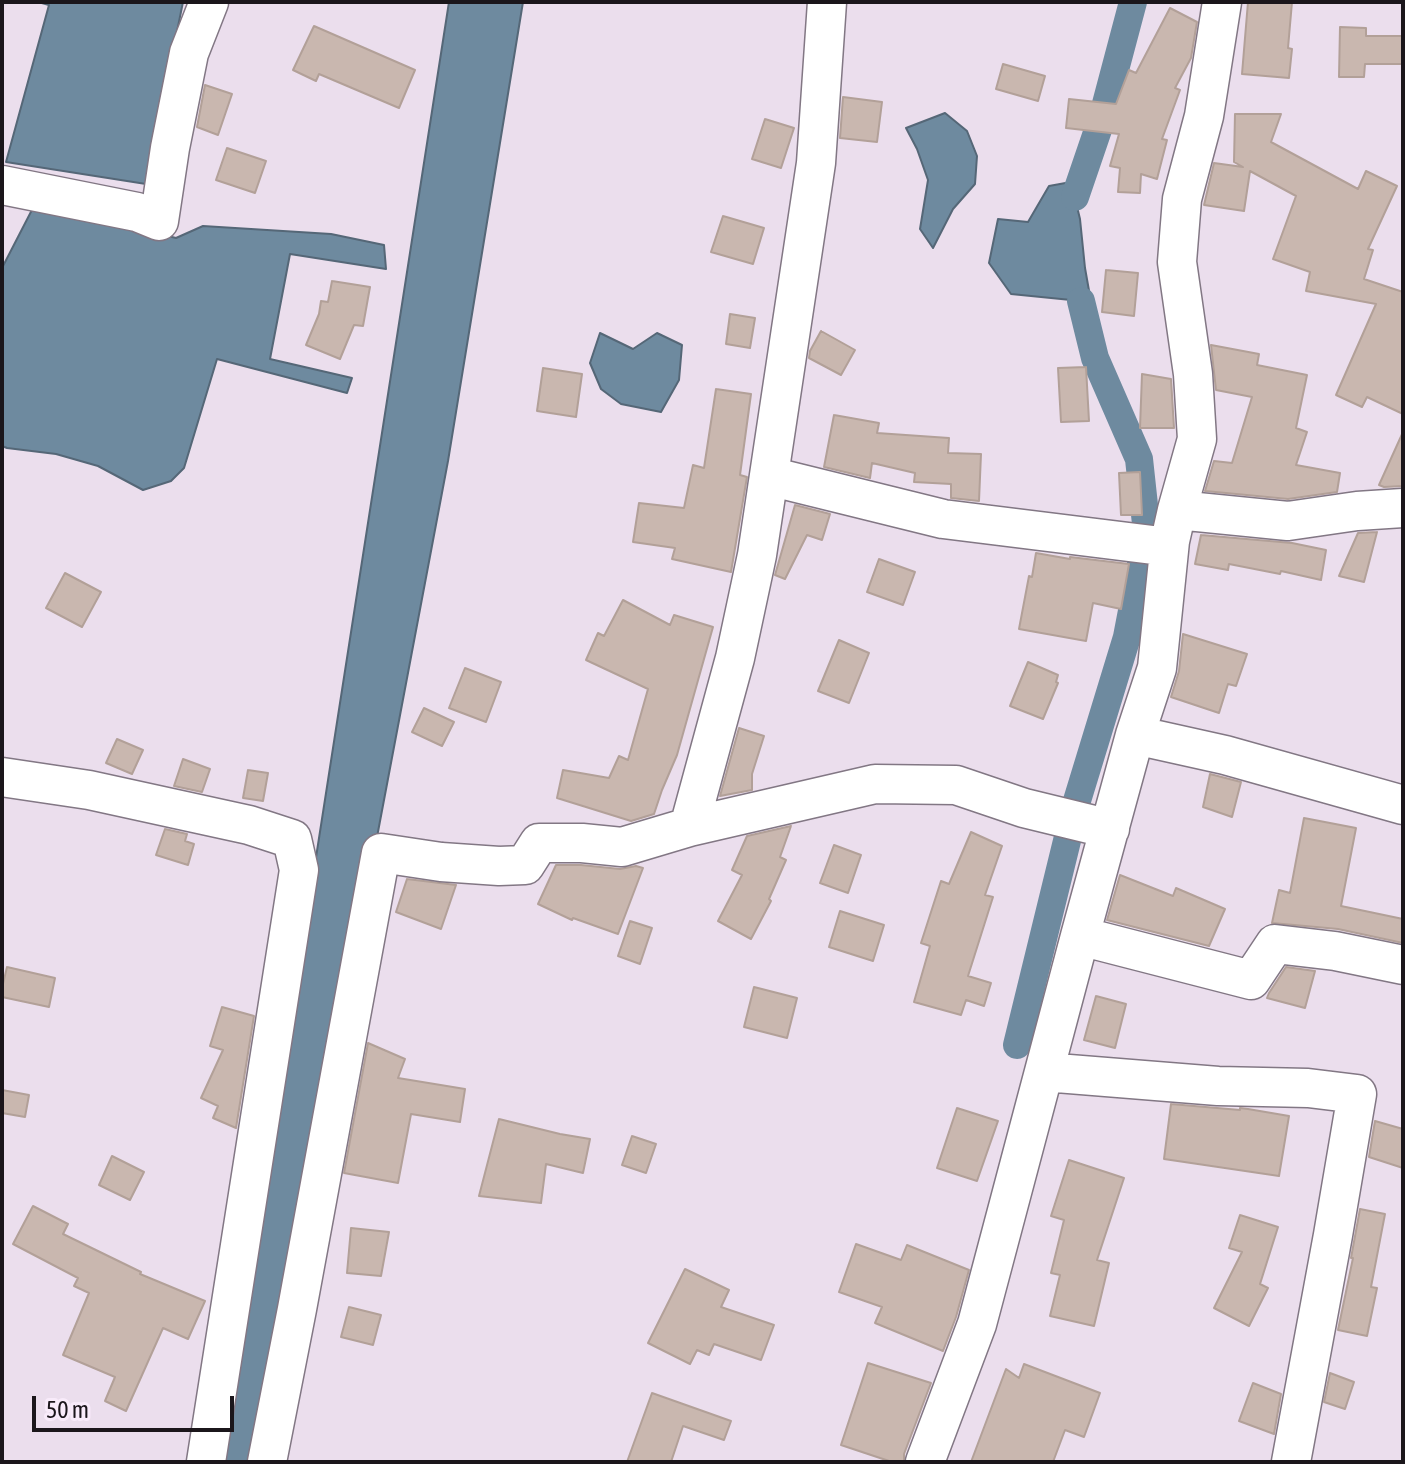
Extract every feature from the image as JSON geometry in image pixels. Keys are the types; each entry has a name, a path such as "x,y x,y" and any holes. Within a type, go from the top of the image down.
{"street":[{"path":"2,185 137,212 159,221 189,53 209,2"},
{"path":"689,827 735,658 757,555 816,163 827,2"},
{"path":"925,1462 977,1324 1080,936 1083,822 1135,735 1157,668 1152,545 1177,510 1197,439 1193,374 1177,262 1182,199 1204,116 1222,2"},
{"path":"769,476 943,519 1152,545"},
{"path":"1177,510 1288,521 1403,508"},
{"path":"1135,735 1225,755 1403,805"},
{"path":"2,777 89,790 249,825 292,839 299,870 206,1462"},
{"path":"267,1462 381,853 441,862 525,865 539,843 622,847 689,827 875,784 956,785 1024,808 1083,822"},
{"path":"1080,936 1251,980 1275,944 1335,951 1403,965"},
{"path":"1044,1072 1218,1086 1308,1088 1357,1094 1291,1462"}],"water":[{"path":"38,2 183,2 146,184 6,162 49,5"},
{"path":"449,2 523,2 448,461 259,1462 222,1462"},
{"path":"945,113 967,131 977,156 975,184 953,209 933,248 920,229 928,180 906,128"},
{"path":"1071,182 1080,219 1091,302 1011,294 989,263 998,219 1028,222 1049,186"},
{"path":"35,204 176,238 203,226 331,234 384,245 386,269 290,254 270,359 352,378 347,393 217,359 184,468 171,481 143,490 98,466 56,454 2,446 2,268"},
{"path":"600,333 633,349 657,333 682,345 679,380 661,412 621,404 601,389 590,363"}],"building":[{"path":"1248,2 1292,2 1289,78 1242,74"},
{"path":"1170,8 1197,22 1191,58 1175,88 1180,90 1162,139 1167,140 1157,179 1141,174 1140,193 1118,192 1120,168 1110,166 1119,134 1066,128 1069,99 1116,104 1129,70 1136,73"},
{"path":"314,26 415,70 399,108 319,74 316,81 293,70"},
{"path":"1340,27 1366,28 1366,36 1403,36 1403,64 1365,64 1364,77 1339,77"},
{"path":"1003,64 1045,76 1038,101 996,89"},
{"path":"205,85 232,94 218,135 197,127"},
{"path":"843,97 882,102 877,142 840,138"},
{"path":"1235,114 1281,114 1271,142 1358,189 1366,171 1397,186 1368,249 1373,250 1364,279 1403,292 1403,414 1367,397 1362,407 1336,395 1376,304 1306,291 1310,272 1273,259 1296,196 1250,171 1244,211 1204,205 1214,163 1243,167 1234,162"},
{"path":"765,119 794,128 781,168 752,159"},
{"path":"227,148 266,161 255,193 216,180"},
{"path":"723,216 764,228 753,264 711,252"},
{"path":"1106,270 1138,273 1134,316 1102,312"},
{"path":"332,281 370,287 363,326 354,325 340,359 306,345 321,301 328,302"},
{"path":"730,314 755,318 750,348 726,344"},
{"path":"821,331 855,350 841,375 809,358"},
{"path":"1211,345 1259,354 1257,365 1307,375 1296,428 1307,432 1296,465 1340,473 1337,492 1288,499 1205,491 1214,461 1232,463 1252,397 1216,390"},
{"path":"1086,367 1089,421 1061,422 1058,368"},
{"path":"543,368 582,374 576,417 537,411"},
{"path":"1142,374 1171,379 1174,428 1140,428"},
{"path":"716,389 751,394 740,475 747,477 731,572 672,559 675,548 633,542 639,503 684,508 693,465 704,468"},
{"path":"834,415 879,423 877,433 949,438 948,453 981,454 979,501 951,498 951,484 914,482 915,473 872,463 870,478 824,467"},
{"path":"1403,432 1403,486 1384,487 1379,485"},
{"path":"1140,472 1142,515 1121,515 1119,473"},
{"path":"795,505 830,514 822,540 807,535 785,579 775,575"},
{"path":"1377,532 1364,582 1339,576 1358,533"},
{"path":"1201,535 1292,543 1326,550 1321,580 1229,564 1228,570 1195,564"},
{"path":"1036,553 1129,564 1121,609 1093,603 1086,641 1019,629"},
{"path":"879,559 915,572 903,605 867,592"},
{"path":"65,573 101,592 82,627 46,608"},
{"path":"623,600 670,625 674,615 713,627 677,755 654,814 631,821 557,798 563,770 609,778 619,756 628,760 648,689 586,660 598,633 604,636"},
{"path":"1183,634 1247,654 1236,686 1228,684 1219,713 1171,697 1179,671"},
{"path":"839,640 869,653 849,703 818,691"},
{"path":"1028,662 1058,675 1058,683 1043,719 1010,706"},
{"path":"465,668 501,682 486,722 449,708"},
{"path":"424,708 454,722 442,746 412,732"},
{"path":"739,728 764,736 752,774 752,790 720,796"},
{"path":"117,739 143,750 132,774 106,763"},
{"path":"183,759 210,769 202,792 174,786"},
{"path":"248,770 268,773 263,801 243,798"},
{"path":"1210,774 1241,782 1232,817 1203,807"},
{"path":"1304,818 1356,828 1341,906 1403,919 1403,943 1338,929 1272,923 1279,890 1290,893"},
{"path":"791,826 780,857 786,860 769,899 771,901 751,939 718,921 742,875 732,870 747,836"},
{"path":"165,829 187,834 185,841 194,844 188,865 156,855"},
{"path":"971,832 1002,846 985,895 993,897 968,976 991,983 984,1006 966,1000 961,1015 914,1002 930,946 921,943 941,881 949,884"},
{"path":"834,845 861,855 848,893 820,883"},
{"path":"556,865 643,868 618,934 572,920 538,904"},
{"path":"1120,875 1173,896 1176,888 1225,909 1209,946 1107,920"},
{"path":"407,879 456,885 441,929 396,912"},
{"path":"840,911 884,925 873,961 829,947"},
{"path":"630,921 652,928 640,964 618,956"},
{"path":"7,967 55,978 49,1007 2,997"},
{"path":"1286,967 1315,971 1305,1008 1267,998"},
{"path":"754,987 797,998 787,1038 744,1027"},
{"path":"1096,996 1126,1004 1115,1048 1084,1040"},
{"path":"222,1007 254,1016 236,1128 213,1118 218,1106 201,1098 223,1050 210,1046"},
{"path":"368,1043 405,1059 398,1078 465,1089 460,1122 411,1114 398,1183 344,1173"},
{"path":"2,1090 29,1095 25,1117 2,1113"},
{"path":"1171,1104 1240,1108 1289,1116 1279,1176 1164,1159"},
{"path":"957,1108 998,1121 977,1181 937,1168"},
{"path":"499,1119 590,1139 583,1173 546,1164 541,1203 479,1196"},
{"path":"1375,1121 1403,1129 1403,1168 1369,1157"},
{"path":"632,1136 656,1144 646,1173 622,1165"},
{"path":"112,1156 144,1172 130,1200 99,1185"},
{"path":"1069,1160 1124,1178 1097,1260 1109,1263 1094,1326 1050,1316 1060,1275 1051,1273 1064,1220 1051,1216"},
{"path":"33,1206 68,1224 63,1234 140,1274 205,1301 188,1339 163,1328 126,1411 105,1401 115,1377 63,1355 89,1293 74,1286 78,1278 13,1244"},
{"path":"1360,1209 1385,1214 1371,1287 1377,1288 1367,1336 1338,1330"},
{"path":"1240,1215 1278,1227 1260,1284 1268,1288 1249,1326 1214,1308 1242,1252 1229,1248"},
{"path":"351,1228 389,1232 381,1276 347,1273"},
{"path":"856,1244 901,1260 907,1245 969,1270 943,1351 875,1323 882,1307 839,1292"},
{"path":"685,1269 729,1290 721,1307 774,1325 761,1360 714,1344 709,1355 697,1350 690,1364 648,1343"},
{"path":"349,1307 381,1315 373,1345 341,1337"},
{"path":"868,1363 931,1383 904,1454 904,1462 892,1462 841,1445"},
{"path":"1024,1364 1100,1393 1084,1437 1065,1430 1053,1462 971,1462 1006,1369 1019,1378"},
{"path":"1330,1373 1354,1382 1345,1409 1324,1402"},
{"path":"1253,1383 1281,1394 1274,1434 1239,1421"},
{"path":"652,1393 731,1421 724,1440 683,1426 671,1462 627,1462"}],"waterway":[{"path":"1075,197 1103,115 1133,2"},
{"path":"1017,1045 1076,804 1127,637 1147,533 1139,459 1095,358 1081,301"}]}
